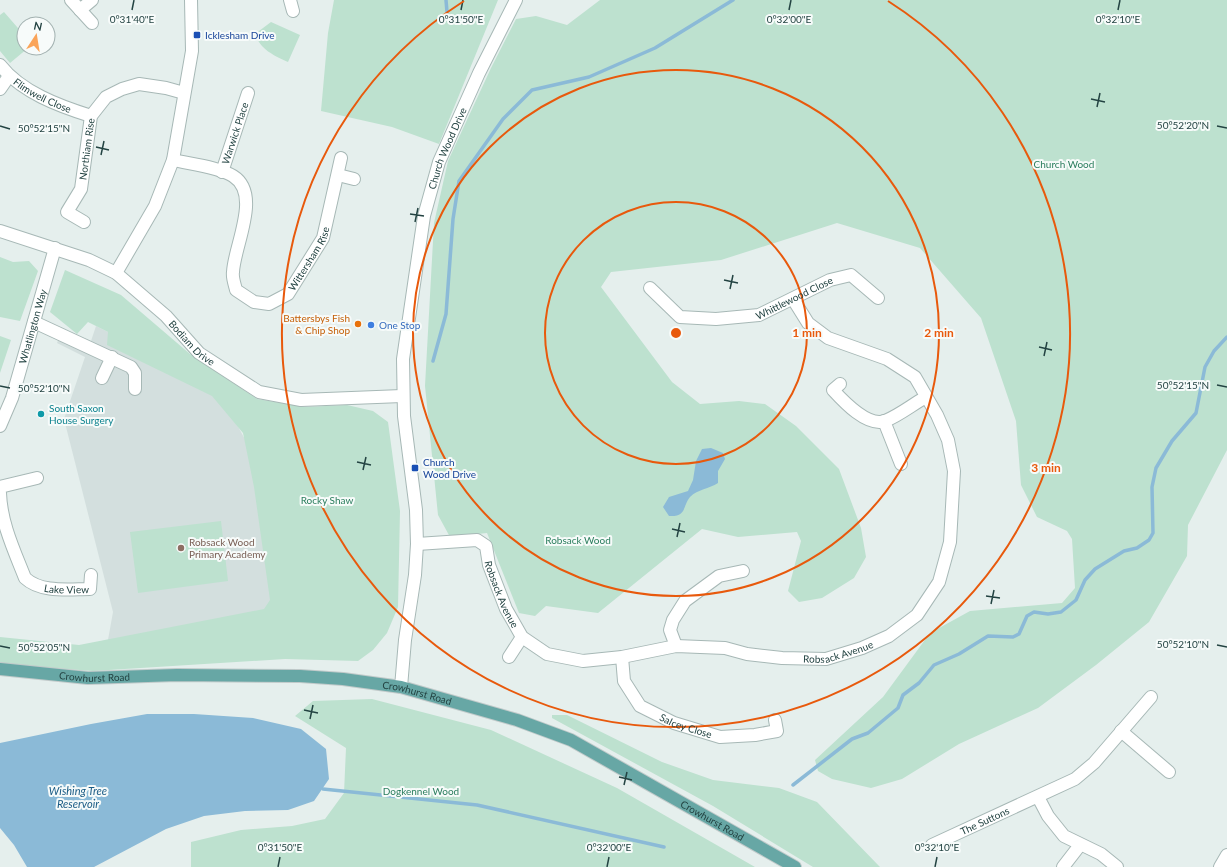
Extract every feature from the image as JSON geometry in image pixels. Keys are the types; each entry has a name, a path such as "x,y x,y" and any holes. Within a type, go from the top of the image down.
{"main road":[{"name":"Crowhurst Road","path":"0,670 88,678 185,675 300,676 343,679 401,687 517,720 571,740 795,867"}],"street":[{"path":"71,0 92,23"},
{"path":"80,10 92,0"},
{"path":"116,273 156,206 173,160 192,51 191,0"},
{"name":"Church Wood Drive","path":"401,687 405,640 415,575 417,544 416,510 402,396 403,359 426,208 439,162 479,72 516,0"},
{"name":"Flimwell Close","path":"0,65 9,76 62,106 91,116"},
{"path":"0,89 9,76"},
{"name":"Northiam Rise","path":"84,222 64,216 81,189 91,116 106,97 122,89 139,84 166,88 184,93"},
{"name":"Warwick Place","path":"222,172 248,93"},
{"name":"Wittersham Rise","path":"173,160 233,176 243,186 246,204 233,273 236,290 254,302 269,304 288,294 323,238 341,158"},
{"path":"338,176 354,179"},
{"name":"Bodiam Drive","path":"0,231 89,260 116,273 166,316 199,353 259,392 301,400 402,396"},
{"name":"Whatlington Way","path":"0,426 12,398 55,248"},
{"name":"Whittlewood Close","path":"650,288 680,316 715,324 759,315 830,280 851,275 872,285 878,298"},
{"name":"Robsack Avenue","path":"417,544 477,540 486,546 489,565 506,609 522,637 547,654 582,661 622,656 676,646 725,648 747,654 782,658 826,659 862,648 889,636 917,615 939,582 950,542 954,478 948,440 937,415 915,377 887,359 828,338 808,323 793,299"},
{"path":"34,322 132,367 135,373 135,389"},
{"path":"102,378 112,357"},
{"path":"840,384 833,390 858,414 871,420 884,421 926,397"},
{"path":"0,394 12,398"},
{"path":"884,421 901,464"},
{"path":"0,486 36,478"},
{"path":"0,493 3,530"},
{"name":"Lake View","path":"3,530 25,578 30,582 48,588 90,589 90,575"},
{"path":"676,646 670,630 673,620 685,601 719,576 738,576"},
{"path":"509,657 522,637"},
{"name":"Salcey Close","path":"622,656 624,681 640,706 674,723 720,737 756,735 777,731 775,720"},
{"name":"The Suttons","path":"932,845 1075,779 1094,763 1150,697"},
{"path":"1122,731 1169,772"},
{"path":"1038,797 1048,816 1064,836 1101,854 1117,867"},
{"path":"1063,867 1080,845"},
{"path":"1220,867 1227,854"}],"shaded area":[{"name":"Robsack Wood Primary Academy","path":"96,326 144,350 225,402 267,481 277,610 106,651 113,612 64,419 85,357 57,343 63,329 91,341"}],"green space":[{"path":"334,0 498,0 439,144 392,127 321,111 328,33"},
{"name":"Church Wood","path":"600,0 1227,0 1227,450 1188,525 1187,556 1149,622 1096,665 1038,708 959,744 902,779 871,788 832,779 818,771 815,760 883,697 930,633 970,611 1062,603 1075,588 1072,539 1067,531 1037,517 1021,485 1016,421 981,318 920,248 837,223 721,260 611,272 601,287 672,382 700,404 739,401 765,404 796,426 839,469 861,528 866,557 854,578 822,598 799,602 788,591 801,541 797,532 738,537 702,529 598,613 546,606 535,616 519,613 487,533 450,537 438,515 425,386 434,223 448,161 491,68 516,19 536,16 567,25"},
{"path":"4,12 16,26 16,56 18,56 10,63 0,51 0,15"},
{"path":"271,22 300,35 288,62 264,48 255,34"},
{"path":"0,257 13,262 29,261 38,271 20,321 0,317"},
{"name":"Rocky Shaw","path":"65,270 121,295 190,354 257,399 305,407 347,405 373,411 388,422 400,511 398,607 387,633 373,650 358,661 285,659 93,671 0,664 0,637 79,645 264,609 270,600 254,487 243,433 212,396 107,345 108,332 88,322 77,334 50,312"},
{"path":"0,336 11,340 0,373"},
{"path":"221,521 228,581 138,593 130,532"},
{"name":"Dogkennel Wood","path":"372,699 491,730 617,788 755,867 191,867 191,842 241,830 292,826 325,819 344,793 346,748 295,716 313,701"},
{"path":"552,715 567,715 662,762 713,780 779,788 817,802 880,867 813,867 713,806 552,718"}],"water":[{"path":"711,448 723,453 725,459 718,471 718,483 693,494 679,515 669,516 663,507 669,497 688,491 693,480 696,461 702,449"},
{"name":"Wishing Tree Reservoir","path":"147,714 194,714 253,718 301,729 326,749 329,779 314,801 288,810 245,811 204,816 166,829 94,867 27,867 14,845 0,828 0,743"}],"waterway":[{"path":"446,0 447,12"},
{"path":"433,361 446,314 453,219 459,181 503,119 532,90 589,77 655,48 733,0"},
{"path":"793,785 852,739 868,733 898,708 903,695 919,683 934,665 959,654 988,636 1013,637 1019,634 1027,616 1034,612 1048,614 1061,612 1076,600 1085,580 1095,569 1124,551 1137,548 1149,540 1153,533 1152,487 1156,468 1172,441 1196,413 1205,367 1214,351 1227,337"},
{"path":"323,789 477,805 664,847"}],"place":[{"name":"Icklesham Drive","path":"197,35"},
{"name":"Battersbys Fish & Chip Shop","path":"358,324"},
{"name":"One Stop","path":"371,325"},
{"name":"South Saxon House Surgery","path":"41,414"},
{"name":"Church Wood Drive","path":"415,468"},
{"name":"Robsack Wood Primary Academy","path":"181,548"}],"park label":[{"name":"Robsack Wood","path":"578,540"}]}
